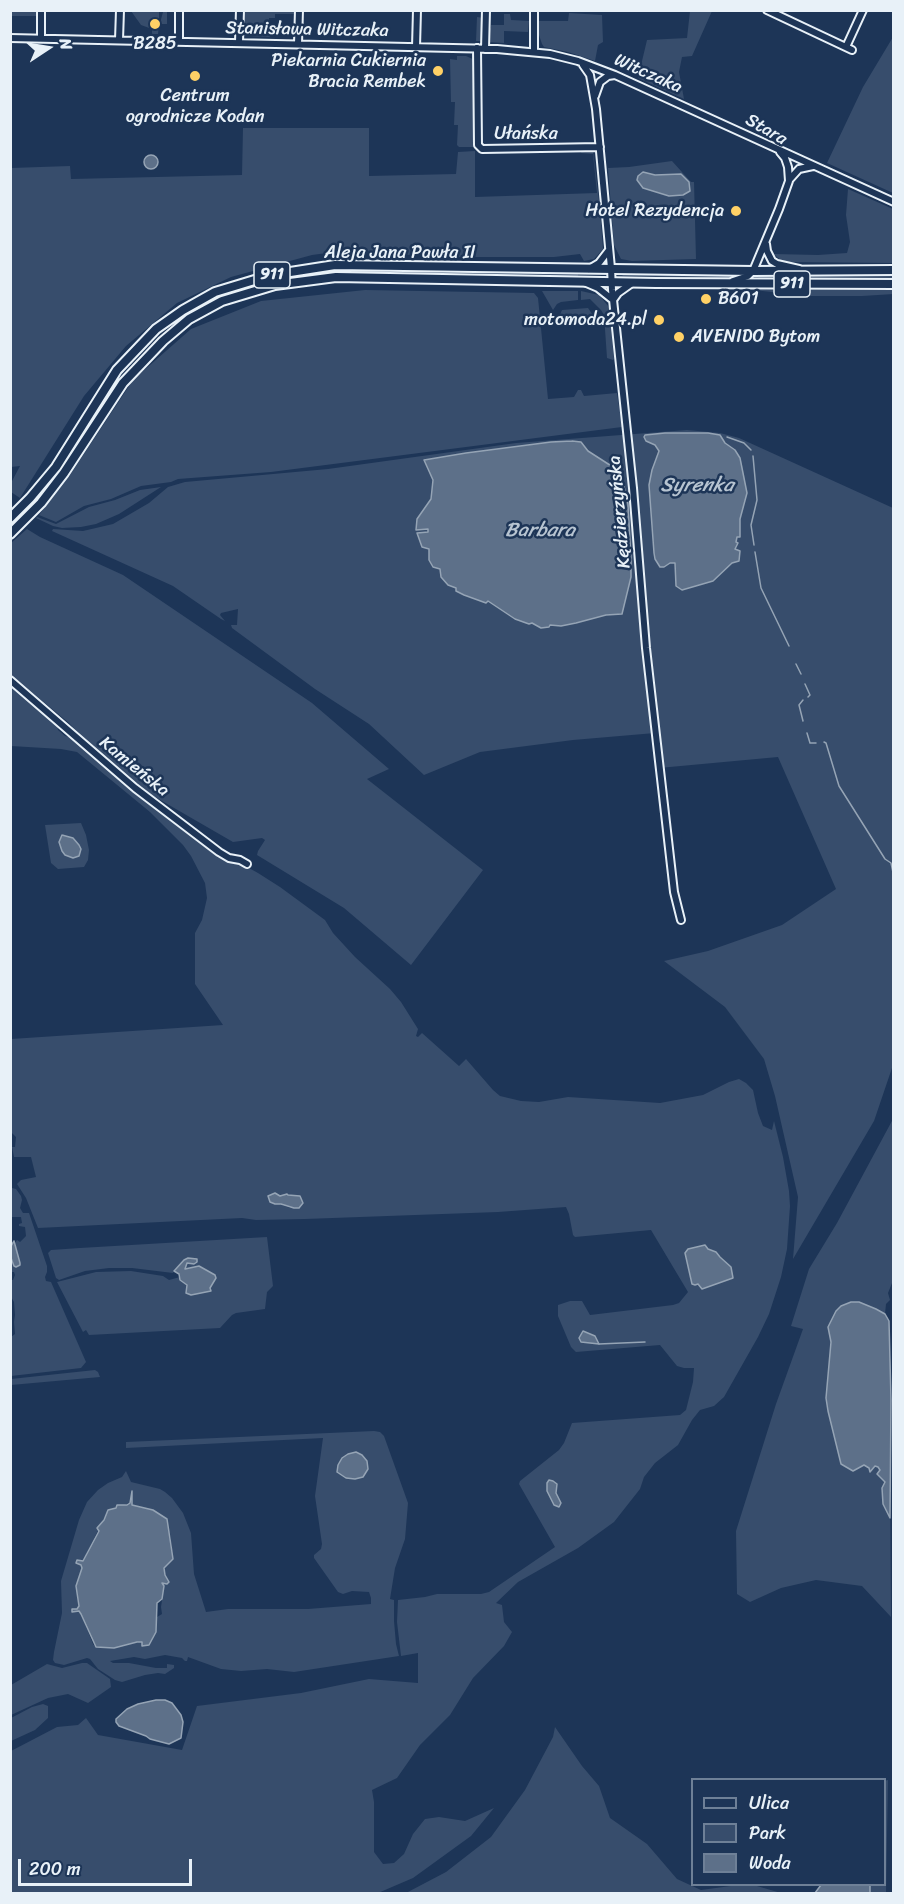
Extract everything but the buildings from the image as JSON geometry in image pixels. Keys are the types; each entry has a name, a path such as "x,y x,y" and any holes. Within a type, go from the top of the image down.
{"main road":[{"name":"Aleja Jana Pawła II","path":"10,518 56,467 117,370 156,329 215,292 271,275 335,265 753,271"},
{"name":"911","path":"753,271 894,270"},
{"name":"Aleja Jana Pawła II","path":"10,534 41,503 64,473 123,383 163,341 189,319 222,302 275,285 336,277 714,283"},
{"name":"911","path":"714,283 894,285"}],"street":[{"path":"41,10 41,38"},
{"path":"119,40 120,10"},
{"path":"179,10 179,41"},
{"path":"239,42 240,10"},
{"path":"298,44 299,10"},
{"path":"416,46 417,10"},
{"path":"481,49 486,10"},
{"path":"534,10 534,51"},
{"path":"769,11 849,48 863,10"},
{"name":"Stanisława Witczaka","path":"10,38 416,46 534,51 578,61 600,70"},
{"name":"Ułańska","path":"481,49 478,146 482,149 600,147"},
{"name":"Kędzierzyńska","path":"578,61 588,69 595,100 656,744 674,892 681,920"},
{"name":"Witczaka","path":"600,70 683,106"},
{"path":"595,100 600,82 608,76 615,75"},
{"name":"Stara","path":"683,106 780,151 788,167 789,181"},
{"path":"780,151 894,202"},
{"path":"714,283 741,279 753,271 789,181 799,169 814,165"},
{"path":"766,243 769,257 777,264 807,270"},
{"path":"589,269 604,258 609,249"},
{"path":"583,282 598,288 613,301 626,286 634,283"},
{"name":"Kamieńska","path":"10,680 135,788 219,852 247,864"}],"green space":[{"path":"11,10 38,11 38,14 36,16 11,16"},
{"path":"296,10 296,14 275,14 275,18 269,18 270,37 243,36 243,11"},
{"path":"131,11 159,11 160,23 163,12 167,11 167,24 159,24 158,34 152,34 152,29 141,25"},
{"path":"690,11 712,11 692,56 682,57 679,72 684,99 638,78 647,40 687,38"},
{"path":"569,13 602,15 603,42 598,45 595,61 544,47 542,44 538,21 568,21"},
{"path":"504,14 510,14 511,20 529,21 528,32 504,31 504,43 488,42 487,30 491,28 491,25 504,25"},
{"path":"477,17 484,18 482,41 476,41"},
{"path":"893,30 894,193 827,163 863,87 893,37"},
{"path":"457,56 466,56 475,60 475,147 457,145 458,125 454,125 455,102 451,102 450,59 457,60"},
{"path":"243,128 369,128 369,176 456,174 458,152 475,151 475,197 597,193 593,154 581,153 582,151 593,151 603,249 594,259 584,261 580,254 554,257 453,257 327,253 231,277 177,303 126,346 84,396 20,498 11,492 11,483 20,466 11,467 11,168 70,166 71,179 242,175"},
{"path":"672,161 691,182 694,182 696,259 632,261 621,259 614,245 608,168"},
{"path":"848,189 893,209 893,263 782,262 774,254 847,253 850,242 846,215"},
{"path":"350,270 578,273 578,276 349,273 287,278 286,275"},
{"path":"621,274 738,274 735,278 623,276"},
{"path":"759,274 893,276 894,279 759,278 756,276"},
{"path":"744,289 893,290 894,294 809,296"},
{"path":"365,290 534,293 538,298 548,399 574,397 578,390 581,390 584,396 617,393 622,427 271,472 178,479 141,486 111,499 84,506 56,522 39,515 68,478 133,380 191,329 261,301"},
{"path":"542,291 578,291 578,300 561,302 553,310"},
{"path":"581,291 599,295 609,307 613,360 607,358 604,315 590,299 581,300"},
{"path":"588,308 595,318 564,322 559,317 562,310"},
{"path":"687,430 720,433 739,438 893,508 894,1056 874,1121 793,1259 798,1197 775,1096 764,1059 725,1007 664,961 708,951 782,925 836,889 778,757 659,768 655,733 573,740 480,752 424,775 369,724 315,689 232,628 231,625 237,625 238,609 221,613 225,621 173,586 52,531 53,529 83,531 113,524 149,503 168,487 185,482 328,469 516,443"},
{"path":"161,487 119,514 96,524 62,528 36,518 56,524 89,507 140,490"},
{"path":"27,529 123,575 312,703 389,769 367,779 483,870 411,965 344,908 257,855 265,840 262,838 233,842 143,790 86,741 69,723 11,675 11,543"},
{"path":"10,683 57,725 58,730 65,736 72,738 227,862 240,863 258,873 325,920 333,933 355,957 401,1002 418,1029 416,1036 422,1033 459,1066 466,1059 500,1096 539,1102 568,1097 660,1103 703,1095 739,1079 753,1090 763,1126 772,1130 774,1121 789,1191 787,1249 769,1314 758,1337 724,1397 714,1406 700,1410 678,1445 655,1463 644,1477 640,1489 614,1522 578,1548 518,1582 496,1603 502,1605 504,1622 512,1632 504,1646 473,1678 450,1715 420,1745 397,1778 372,1790 374,1852 383,1864 394,1863 404,1854 413,1834 425,1819 439,1817 465,1821 494,1808 471,1836 413,1878 378,1893 11,1893 11,1751 57,1727 78,1725 86,1718 98,1735 182,1750 197,1706 301,1693 369,1679 418,1683 418,1653 401,1656 397,1622 398,1600 437,1594 489,1592 555,1547 519,1484 559,1450 572,1423 680,1415 686,1410 694,1368 677,1366 660,1345 576,1352 571,1347 558,1316 558,1305 570,1301 582,1301 590,1315 673,1305 679,1303 688,1292 651,1230 575,1237 566,1207 498,1212 305,1219 242,1218 38,1228 26,1198 17,1184 21,1180 36,1177 31,1157 14,1157 12,1147 15,1147 16,1137 11,1132 11,1039 223,1025 195,984 195,933 202,920 207,898 205,883 183,845 150,812 77,752 11,746","holes":["279,1194 280,1196 298,1195 290,1208 282,1205","708,1249 716,1252 726,1262 716,1283 709,1286 700,1285 692,1279 685,1252"]},
{"path":"81,823 89,850 88,860 84,867 58,869 51,863 45,825"},
{"path":"893,1119 894,1278 888,1293 890,1300 886,1304 885,1314 889,1321 891,1388 891,1617 862,1586 816,1580 781,1588 750,1602 737,1594 736,1531 776,1404 803,1329 791,1326 809,1269 837,1223"},
{"path":"10,1189 16,1189 21,1196 20,1208 23,1213 29,1213 47,1266 46,1281 51,1282 86,1362 81,1368 11,1376 11,1337 15,1334 15,1315 14,1302 10,1295 11,1280 15,1275 11,1272 11,1258 20,1265 15,1243 17,1240 20,1242 26,1236 25,1227 19,1226 22,1223 21,1217 11,1217"},
{"path":"267,1237 273,1286 267,1292 265,1309 236,1313 220,1328 89,1335 86,1330 83,1332 57,1282 96,1272 131,1271 163,1276 169,1280 180,1277 187,1285 186,1288 193,1294 206,1292 215,1276 199,1266 184,1269 186,1263 197,1261 188,1258 173,1273 109,1268 85,1271 59,1280 56,1278 48,1253 51,1250"},
{"path":"95,1370 100,1377 11,1385 11,1379"},
{"path":"380,1432 384,1436 408,1503 405,1539 395,1568 390,1599 394,1600 396,1644 399,1656 294,1672 267,1669 241,1671 221,1669 188,1657 185,1661 182,1658 165,1655 145,1659 134,1657 110,1661 156,1668 167,1668 167,1664 174,1665 174,1668 165,1674 145,1675 122,1682 98,1669 87,1658 64,1665 55,1663 54,1652 62,1613 61,1581 79,1520 87,1502 98,1490 122,1477 126,1471 131,1482 165,1492 183,1513 191,1533 194,1574 206,1612 228,1609 308,1609 371,1604 369,1592 352,1591 343,1594 338,1592 314,1558 322,1544 315,1496 323,1438 126,1448 126,1442","holes":["132,1493 132,1505 170,1533 173,1559 164,1568 166,1583 162,1583 164,1586 162,1614 157,1617 156,1632 152,1640 114,1648 96,1647 81,1614 79,1611 74,1611 79,1606 76,1586 83,1568 77,1560 83,1561 108,1510 130,1503"]},
{"path":"87,1663 110,1679 111,1687 88,1703 68,1694 48,1698 11,1715 11,1685 47,1664 62,1668"},
{"path":"43,1704 48,1706 48,1718 35,1730 11,1741 11,1718"},
{"path":"555,1727 599,1786 610,1818 647,1844 677,1879 701,1890 731,1886 757,1886 781,1893 406,1893 446,1872 491,1837 525,1790 553,1737"},
{"path":"886,1780 888,1780 886,1893 815,1894 820,1886 886,1886"}],"water":[{"path":"148,155 154,155 158,162 154,169 148,169 144,165 144,159"},
{"path":"643,172 655,175 681,174 689,182 690,191 683,195 669,196 643,188 637,180"},
{"name":"Syrenka","path":"665,433 720,435 740,458 747,493 740,519 740,537 737,537 736,542 738,543 735,549 740,551 739,561 732,563 713,581 682,590 676,586 675,563 660,567 654,553 649,485 659,451 644,437"},
{"name":"Barbara","path":"572,441 581,442 588,451 616,469 623,482 628,504 631,577 622,614 541,628 515,619 488,601 486,603 464,595 448,585 441,577 440,569 433,567 429,560 429,549 422,547 417,533 428,532 428,529 416,530 417,519 431,499 433,480 424,460"},
{"path":"62,835 73,838 79,845 81,849 79,856 73,858 65,855 59,842"},
{"path":"275,1193 280,1196 287,1194 300,1196 303,1203 299,1208 275,1204 270,1202 268,1196"},
{"path":"14,1241 20,1263 16,1267 11,1258 11,1246"},
{"path":"705,1245 731,1267 733,1278 702,1289 698,1284 692,1284 685,1253 688,1249"},
{"path":"188,1258 197,1259 197,1262 187,1263 185,1269 199,1266 215,1275 211,1291 191,1295 186,1293 187,1285 174,1271"},
{"path":"851,1302 859,1302 876,1309 885,1314 889,1321 890,1518 883,1504 882,1488 885,1482 877,1474 880,1470 875,1466 870,1472 869,1468 864,1465 853,1471 841,1464 828,1411 826,1398 831,1342 828,1327 836,1311"},
{"path":"583,1331 595,1336 599,1344 581,1342 579,1338"},
{"path":"356,1452 367,1461 368,1469 363,1477 346,1478 337,1472 338,1465 342,1458"},
{"path":"549,1480 557,1484 556,1493 561,1503 559,1507 554,1505 547,1491"},
{"path":"132,1491 132,1505 153,1510 167,1519 173,1559 164,1568 169,1582 162,1583 164,1586 162,1599 157,1603 156,1632 149,1645 142,1646 142,1642 137,1642 114,1648 96,1647 79,1611 72,1612 72,1609 77,1609 79,1606 76,1586 82,1568 76,1563 77,1560 83,1561 99,1531 97,1528 104,1520 108,1510 116,1508 117,1505 130,1503"},
{"path":"156,1700 172,1703 181,1715 183,1722 181,1738 169,1744 150,1739 119,1726 116,1722 116,1719 127,1709"},
{"path":"820,1886 870,1886 870,1893 815,1893"}],"waterway":[{"path":"727,437 744,443 751,450"},
{"path":"753,456 757,500 751,525 754,545"},
{"path":"755,552 761,588 789,646"},
{"path":"796,664 801,674"},
{"path":"805,684 810,695 808,697"},
{"path":"803,700 799,705 803,721"},
{"path":"807,733 810,743 816,743"},
{"path":"824,742 839,786 885,859 891,863 894,877"},
{"path":"599,1344 645,1342"}],"place":[{"name":"B285","path":"155,24"},
{"name":"Piekarnia Cukiernia Bracia Rembek","path":"438,71"},
{"name":"Centrum ogrodnicze Kodan","path":"195,76"},
{"name":"Hotel Rezydencja","path":"736,211"},
{"name":"B601","path":"706,299"},
{"name":"motomoda24.pl","path":"659,320"},
{"name":"AVENIDO Bytom","path":"679,337"}]}
